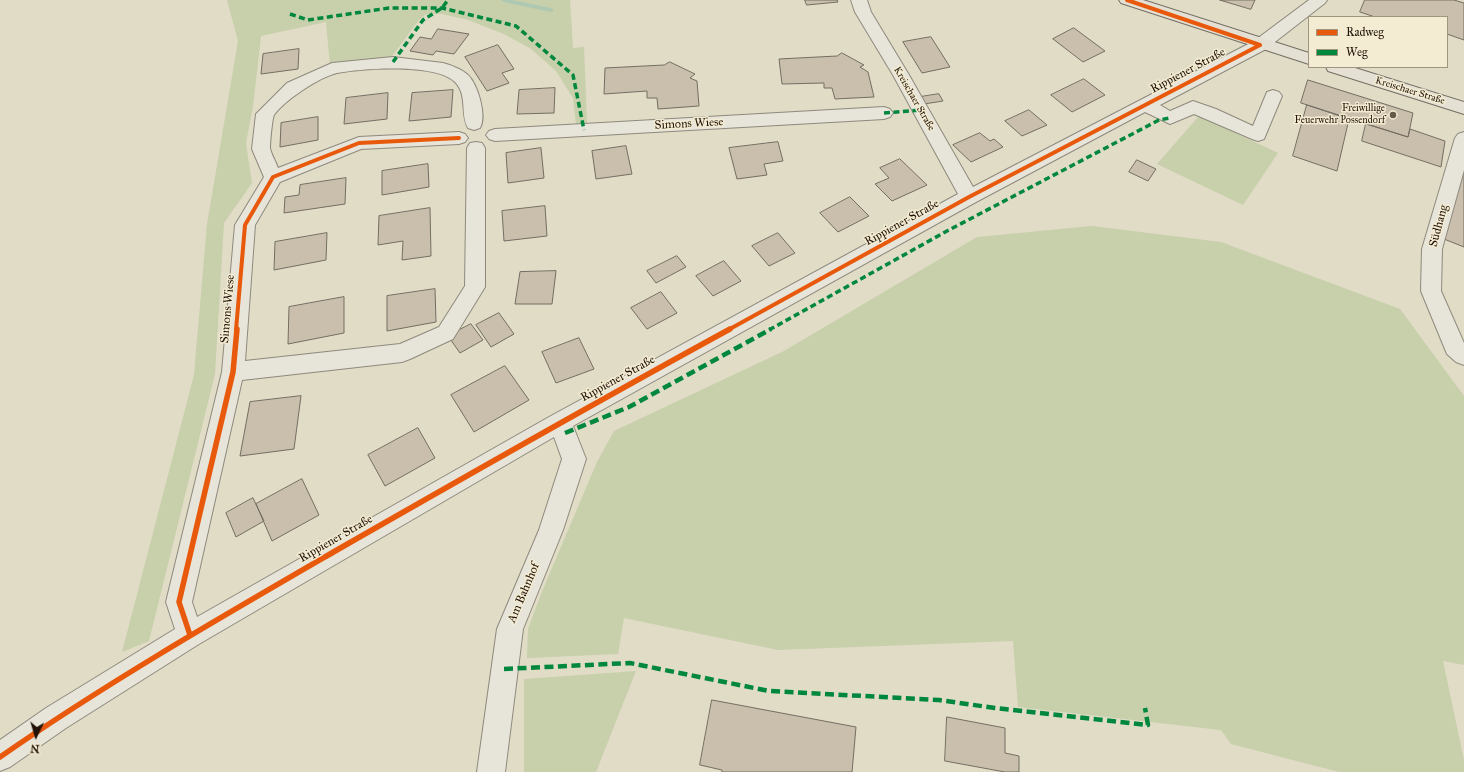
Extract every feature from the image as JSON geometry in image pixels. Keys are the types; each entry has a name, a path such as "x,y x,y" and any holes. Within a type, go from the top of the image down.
{"main road":[{"path":"1127,0 1260,45 1308,59"},
{"name":"Kreischaer Straße","path":"1337,68 1464,108"}],"street":[{"name":"Kreischaer Straße","path":"859,0 863,12 969,197"},
{"name":"Rippiener Straße","path":"0,756 56,718 190,634 557,424 969,197 1260,45 1319,0"},
{"path":"233,372 402,353 446,333 475,287 468,143 460,132 474,124 484,124 492,128 495,135 491,142 483,147 468,143 359,143 273,176 261,149 265,114 293,87 332,68 393,62 443,68 462,80 472,98 474,124"},
{"path":"1146,105 1170,118 1192,107 1205,110 1228,123 1258,135 1273,96"},
{"name":"Simons Wiese","path":"495,135 884,113"},
{"name":"Südhang","path":"1464,138 1432,249 1431,291 1455,348 1464,356"},
{"name":"Simons Wiese","path":"190,634 179,602 233,372 245,226 273,176"},
{"name":"Am Bahnhof","path":"491,772 510,629 551,530 574,459 566,433 557,424"}],"green space":[{"path":"227,0 570,0 573,48 584,47 587,123 576,124 573,98 556,71 531,49 504,34 468,20 442,14 426,14 419,20 390,59 330,66 326,22 261,36 253,106 246,143 252,183 224,223 215,374 149,641 122,652 194,375 207,224 238,41"},
{"path":"1199,116 1278,153 1243,205 1157,164"},
{"path":"1092,226 1221,242 1400,309 1464,396 1464,665 1443,661 1464,760 1464,772 1339,772 1231,744 1221,730 1018,707 1013,641 778,650 624,618 618,654 527,658 528,629 541,594 597,462 614,431 784,351 977,237"},
{"path":"636,671 596,772 524,772 524,679"}],"building":[{"path":"805,0 837,0 838,2 807,5"},
{"path":"1220,0 1255,0 1251,9"},
{"path":"1365,0 1454,0 1464,3 1464,40 1448,34 1448,16 1372,16 1360,12"},
{"path":"1074,28 1105,51 1083,62 1053,39"},
{"path":"438,29 469,34 454,54 436,51 433,55 410,51 420,37 431,39"},
{"path":"931,37 950,67 922,73 903,42"},
{"path":"498,45 514,69 502,73 509,83 487,91 465,57"},
{"path":"299,49 298,69 261,74 263,54"},
{"path":"842,53 864,65 860,67 868,72 874,97 835,99 832,88 824,88 824,83 782,84 779,59 837,56"},
{"path":"670,62 695,74 690,78 697,81 699,106 658,109 657,98 647,98 647,91 604,94 605,68 664,65"},
{"path":"1084,79 1105,95 1072,112 1051,95"},
{"path":"1308,80 1413,113 1408,137 1301,103"},
{"path":"555,88 554,113 517,114 519,90"},
{"path":"453,90 451,117 409,121 412,93"},
{"path":"388,93 387,119 344,124 346,98"},
{"path":"939,94 943,101 924,104 920,97"},
{"path":"1307,105 1349,119 1337,171 1293,156"},
{"path":"1029,110 1047,125 1022,136 1005,121"},
{"path":"318,117 318,140 280,147 281,123"},
{"path":"1366,124 1408,137 1410,129 1445,141 1441,167 1362,141"},
{"path":"980,133 990,141 994,139 1003,147 971,162 953,145"},
{"path":"778,142 783,161 764,164 767,175 737,179 729,148"},
{"path":"626,146 632,174 596,179 592,151"},
{"path":"541,148 544,178 508,183 506,153"},
{"path":"900,159 927,185 892,201 875,184 889,178 880,168"},
{"path":"1137,160 1156,169 1148,181 1129,172"},
{"path":"428,164 429,187 382,195 382,171"},
{"path":"1464,168 1464,247 1444,239"},
{"path":"346,178 345,204 284,213 285,197 299,195 300,185"},
{"path":"850,197 869,216 838,232 820,213"},
{"path":"545,206 547,236 504,241 502,211"},
{"path":"430,208 431,256 402,260 403,241 378,245 379,216"},
{"path":"327,233 326,260 274,270 275,242"},
{"path":"778,233 795,253 769,266 752,246"},
{"path":"677,256 686,267 656,283 647,271"},
{"path":"724,261 741,281 713,296 696,276"},
{"path":"556,271 552,304 515,304 520,272"},
{"path":"435,289 436,322 387,331 387,296"},
{"path":"661,292 677,313 647,329 631,308"},
{"path":"344,297 344,333 288,344 289,307"},
{"path":"499,313 514,334 491,347 476,325"},
{"path":"471,324 483,340 460,353 448,336"},
{"path":"579,338 594,369 556,383 542,352"},
{"path":"505,366 529,400 474,432 451,395"},
{"path":"301,396 294,449 240,456 250,402"},
{"path":"418,428 435,458 385,486 368,455"},
{"path":"302,479 319,515 272,541 256,504"},
{"path":"253,498 264,521 236,537 226,513"},
{"path":"712,700 856,727 852,772 722,772 722,770 700,765"},
{"path":"947,717 1005,728 1005,753 1019,756 1019,772 1005,772 945,761"}],"waterway":[{"path":"504,0 551,10"}],"marked path":[{"path":"393,62 423,20 442,8 448,0"},
{"path":"290,14 308,20 389,8 442,8 516,26 573,75 584,130"},
{"path":"884,113 920,110"},
{"path":"565,433 629,407 947,231 1159,120 1170,118"},
{"path":"504,669 630,663 769,691 939,700 995,708 1148,725 1145,708"}],"cycle path":[{"path":"1127,0 1260,45"},
{"path":"0,757 56,718 190,635 557,424 969,197 1260,45"},
{"path":"190,635 179,602 233,372 245,225 273,177 359,143 459,138"}],"place":[{"name":"Freiwillige Feuerwehr Possendorf","path":"1393,115"}]}
